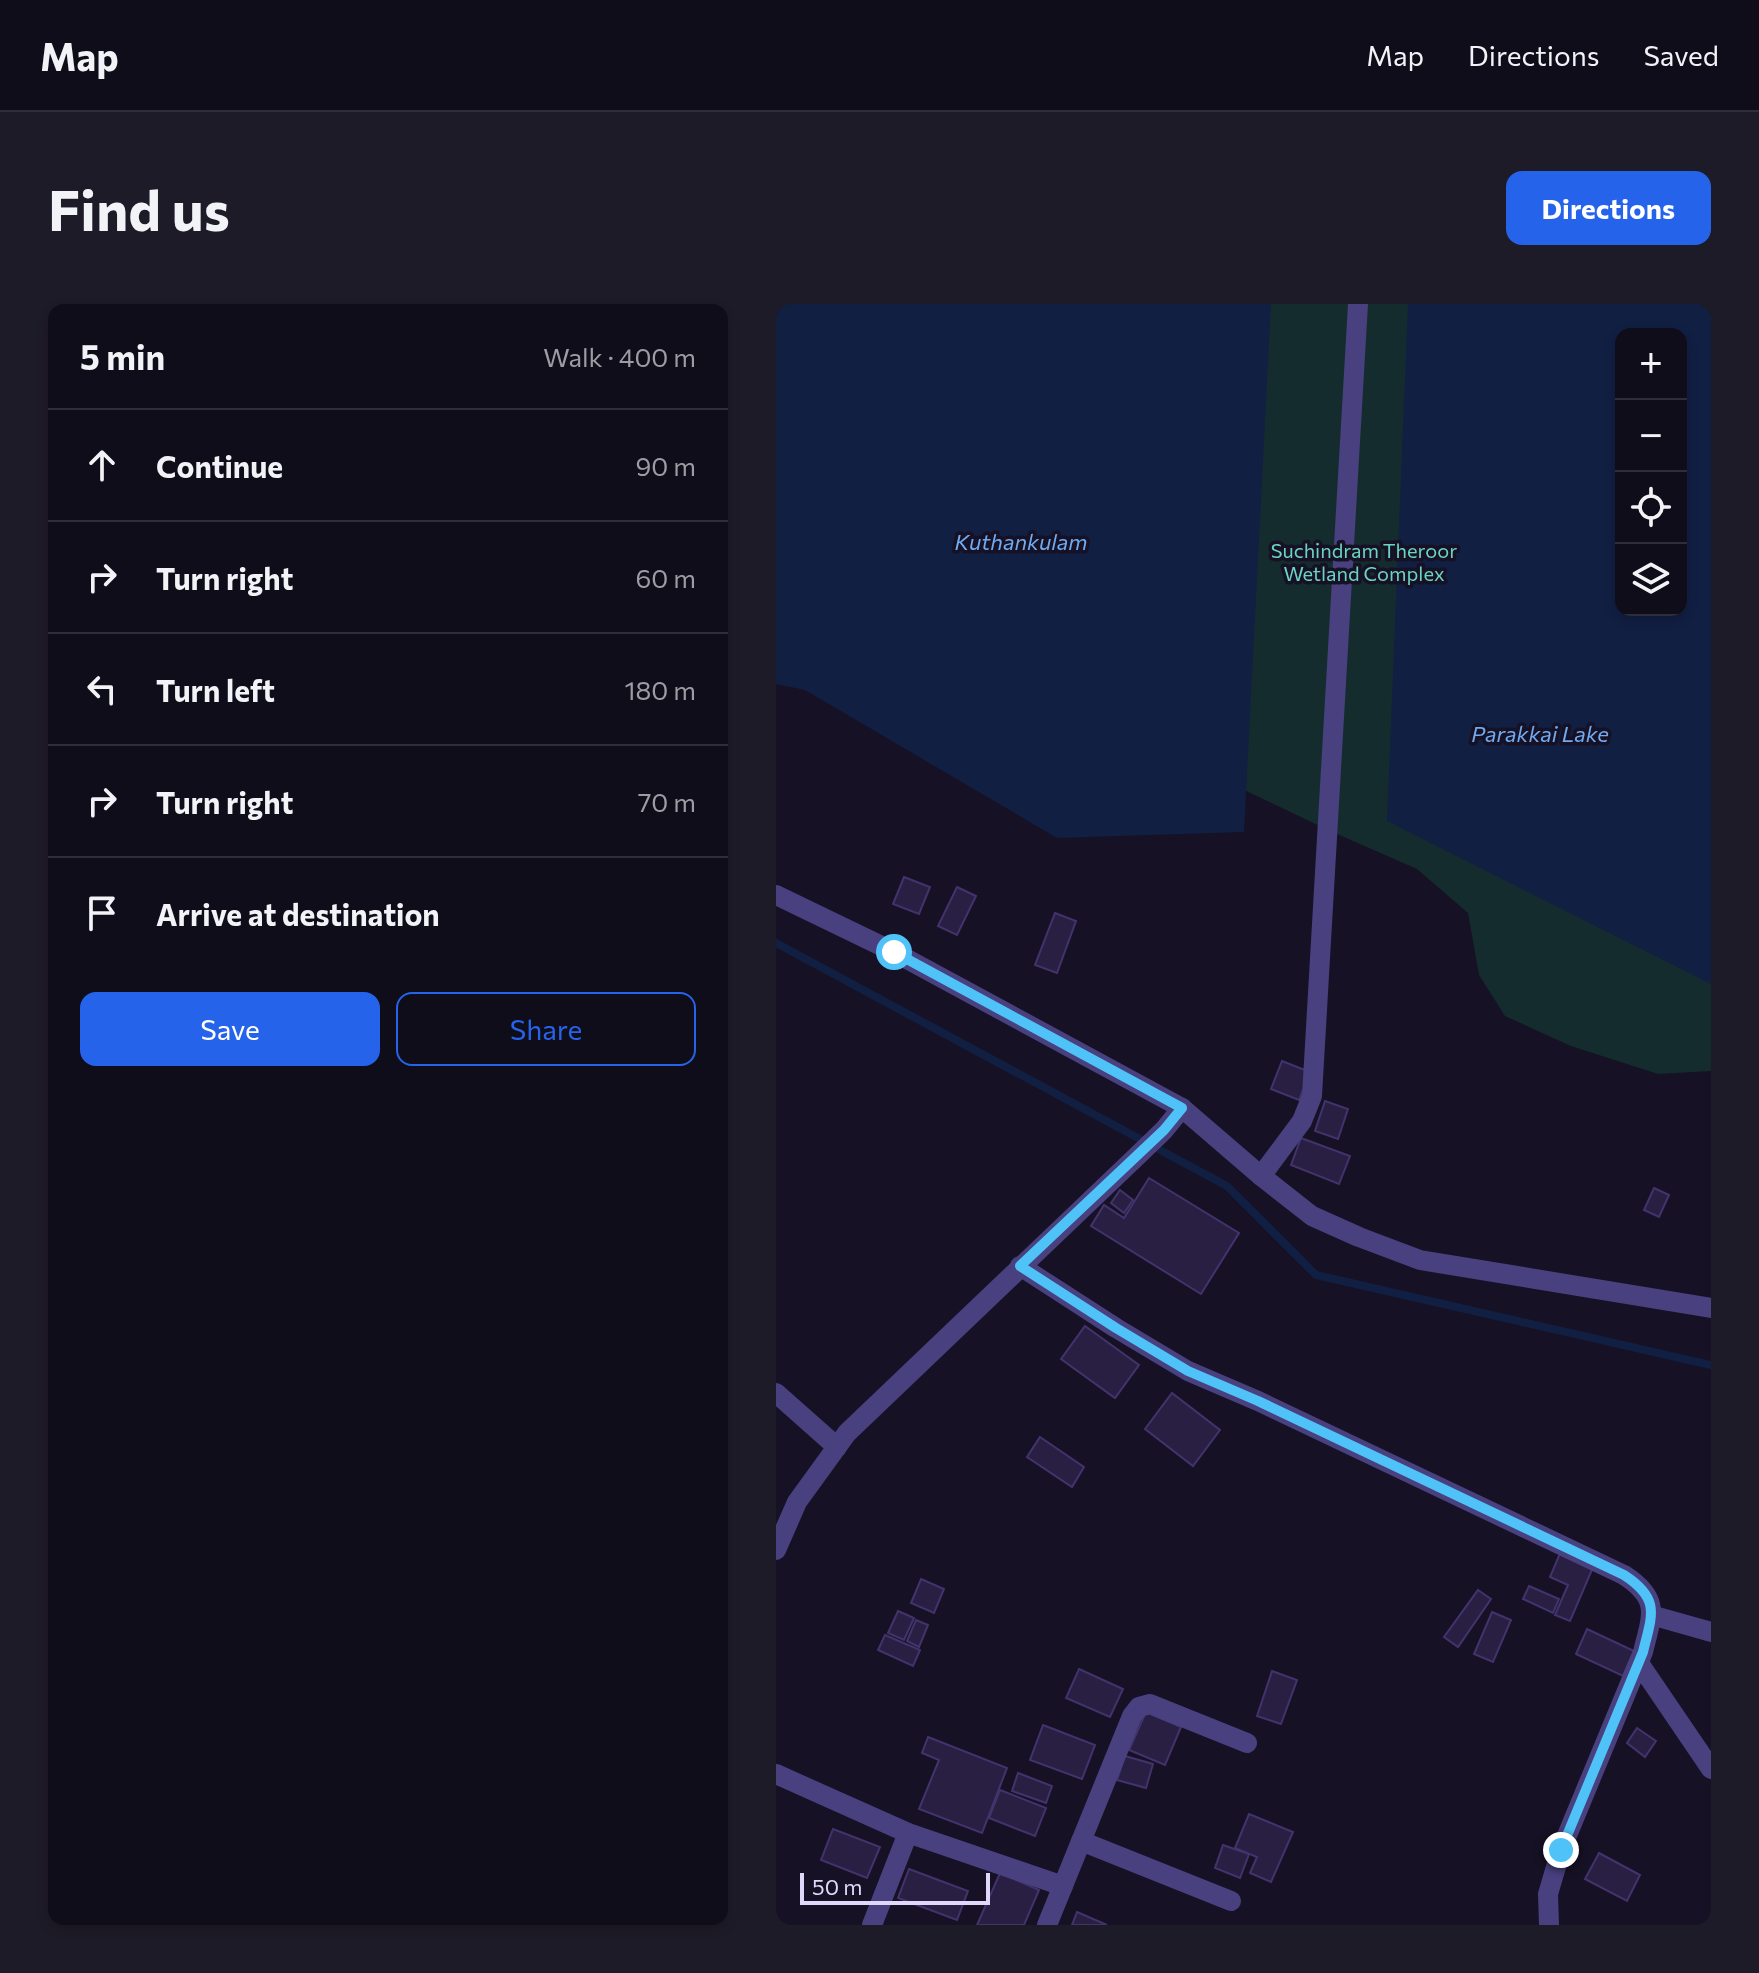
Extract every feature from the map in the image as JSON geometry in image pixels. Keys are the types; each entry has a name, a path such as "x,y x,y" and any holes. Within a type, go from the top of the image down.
{"street":[{"path":"1261,1176 1302,1121 1312,1096 1358,304"},
{"path":"776,895 894,952 1182,1108 1312,1216 1359,1237 1420,1260 1711,1308"},
{"path":"776,1550 797,1502 847,1433 1164,1130 1182,1108"},
{"path":"1020,1266 1188,1371 1258,1401 1640,1585 1650,1598 1650,1622 1639,1663 1561,1850 1548,1894 1549,1925"},
{"path":"776,1393 837,1447"},
{"path":"1651,1615 1711,1632"},
{"path":"1639,1663 1711,1769"},
{"path":"1047,1925 1132,1716 1139,1707 1150,1704 1247,1743"},
{"path":"776,1774 908,1833 1063,1886"},
{"path":"872,1925 908,1833"},
{"path":"1081,1841 1231,1901"}],"green space":[{"name":"Suchindram Theroor Wetland Complex","path":"776,304 1711,304 1711,1071 1658,1074 1571,1046 1505,1016 1479,975 1468,913 1417,869 1163,751"}],"water":[{"name":"Kuthankulam","path":"776,304 1271,304 1244,832 1057,838 805,690 776,684"},
{"name":"Parakkai Lake","path":"1408,304 1711,304 1711,984 1387,821"}],"building":[{"path":"904,877 930,887 919,914 893,904"},
{"path":"957,887 976,896 957,935 938,926"},
{"path":"1055,913 1076,921 1057,973 1035,965"},
{"path":"1282,1061 1310,1072 1299,1100 1271,1089"},
{"path":"1325,1101 1348,1109 1338,1139 1315,1131"},
{"path":"1301,1138 1350,1156 1339,1184 1291,1165"},
{"path":"1149,1178 1239,1233 1201,1294 1091,1226 1104,1205 1124,1218"},
{"path":"1654,1188 1669,1195 1659,1217 1644,1210"},
{"path":"1120,1190 1133,1200 1124,1213 1111,1203"},
{"path":"1085,1326 1139,1365 1115,1398 1061,1359"},
{"path":"1172,1393 1220,1430 1193,1466 1145,1429"},
{"path":"1040,1437 1084,1467 1072,1487 1027,1457"},
{"path":"1561,1551 1594,1565 1570,1621 1555,1615 1568,1585 1550,1577"},
{"path":"921,1579 944,1589 934,1613 911,1603"},
{"path":"1529,1586 1559,1599 1553,1613 1523,1599"},
{"path":"1478,1590 1491,1599 1458,1647 1444,1637"},
{"path":"898,1611 914,1618 904,1640 888,1633"},
{"path":"1492,1612 1511,1620 1493,1662 1474,1654"},
{"path":"916,1620 928,1625 919,1647 907,1641"},
{"path":"1587,1629 1634,1651 1623,1676 1576,1654"},
{"path":"885,1635 920,1650 913,1666 878,1650"},
{"path":"1079,1669 1123,1689 1110,1717 1066,1698"},
{"path":"1272,1671 1297,1680 1281,1724 1257,1716"},
{"path":"1146,1712 1181,1727 1165,1765 1129,1750"},
{"path":"1043,1725 1095,1745 1082,1779 1030,1760"},
{"path":"1637,1728 1656,1741 1645,1757 1627,1743"},
{"path":"928,1737 1007,1768 982,1833 919,1809 939,1760 922,1753"},
{"path":"1125,1756 1153,1764 1146,1788 1117,1780"},
{"path":"1018,1773 1052,1786 1046,1803 1012,1791"},
{"path":"1000,1790 1046,1808 1035,1836 989,1818"},
{"path":"1249,1814 1293,1832 1271,1882 1250,1873 1257,1857 1235,1848"},
{"path":"833,1829 880,1847 867,1878 821,1860"},
{"path":"1223,1845 1249,1854 1240,1878 1215,1868"},
{"path":"1599,1853 1640,1875 1627,1901 1585,1879"},
{"path":"909,1869 968,1891 957,1920 898,1898"},
{"path":"1000,1873 1039,1890 1024,1925 977,1925"},
{"path":"1077,1912 1107,1925 1072,1925"}],"waterway":[{"path":"776,943 1227,1186 1316,1275 1711,1365"}],"route":[{"path":"894,952 1182,1108 1164,1130 1020,1266 1188,1371 1258,1401 1624,1575 1640,1585 1650,1598 1650,1622 1643,1652 1561,1850"}]}
